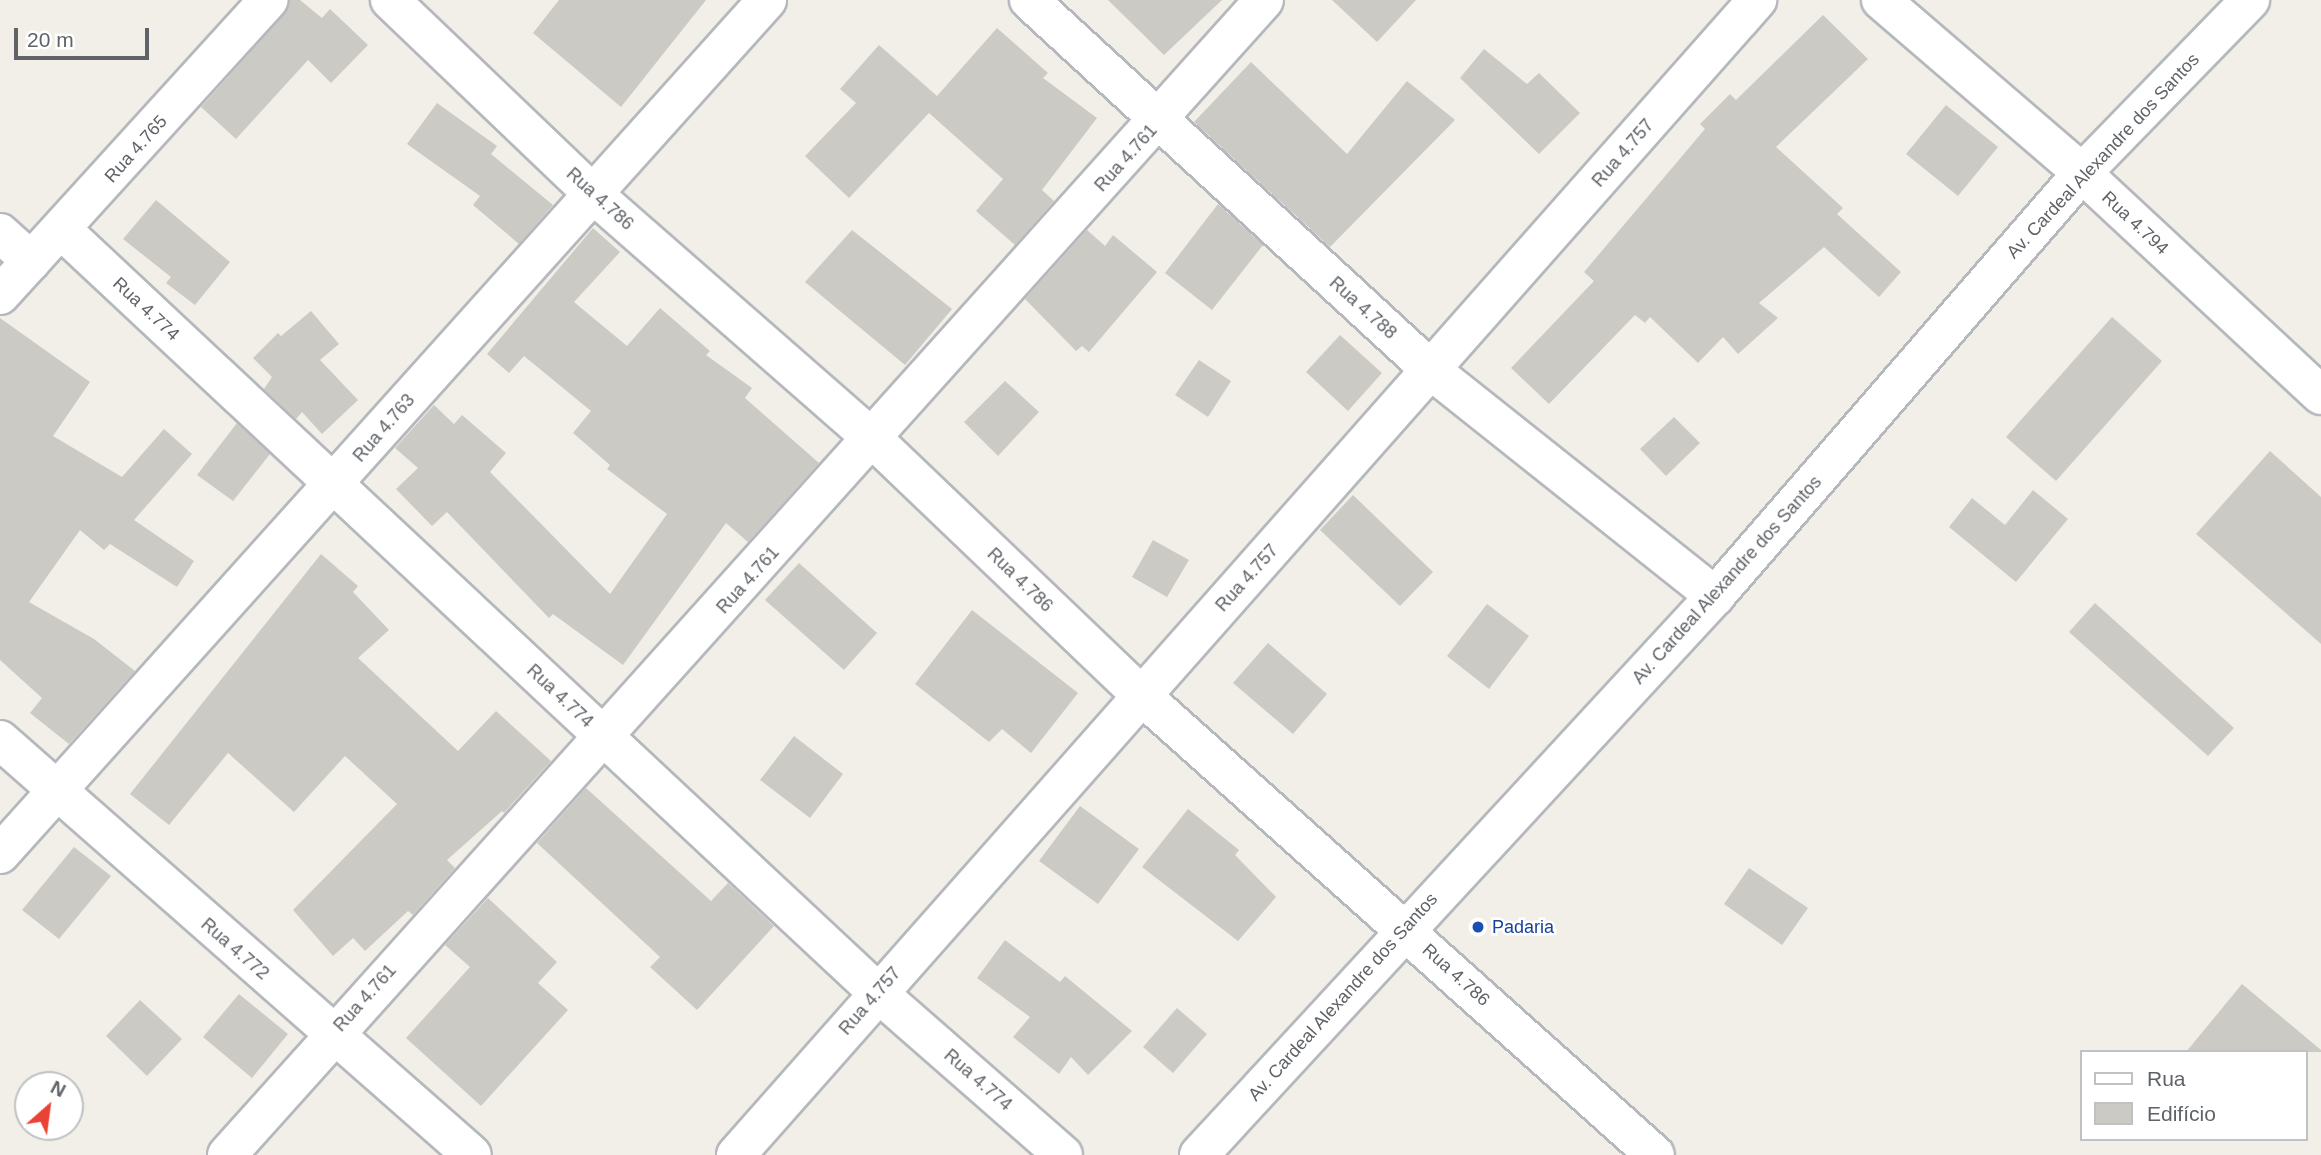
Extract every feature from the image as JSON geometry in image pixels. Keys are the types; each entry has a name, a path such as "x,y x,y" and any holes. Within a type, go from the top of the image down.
{"street":[{"name":"Rua 4.765","path":"0,295 63,231 268,0"},
{"name":"Rua 4.786","path":"390,0 592,192 873,439 1142,696 1655,1155"},
{"name":"Rua 4.763","path":"0,854 767,0"},
{"name":"Rua 4.788","path":"1029,0 1158,123 1432,371 1715,596"},
{"name":"Rua 4.761","path":"226,1155 332,1034 605,738 1158,123 1264,0"},
{"name":"Rua 4.757","path":"736,1155 877,992 1432,371 1757,0"},
{"name":"Rua 4.794","path":"1881,0 2082,173 2321,395"},
{"name":"Av. Cardeal Alexandre dos Santos","path":"1199,1155 1715,596 2082,173 2250,0"},
{"name":"Rua 4.774","path":"63,231 877,992 1063,1155"},
{"path":"0,233 31,261"},
{"name":"Rua 4.772","path":"0,740 472,1155"}],"building":[{"path":"289,0 300,0 322,18 330,9 368,45 331,83 308,60 236,139 201,107 284,15"},
{"path":"559,0 706,0 621,107 533,33"},
{"path":"1108,0 1222,0 1164,55"},
{"path":"1332,0 1416,0 1377,42"},
{"path":"1823,15 1868,59 1776,147 1843,208 1837,214 1901,272 1879,297 1824,247 1759,303 1778,318 1738,354 1723,337 1698,363 1650,317 1645,323 1635,315 1549,404 1511,368 1594,281 1584,272 1705,129 1700,124 1730,94 1736,100"},
{"path":"997,28 1048,73 1043,78 1097,118 1042,190 1054,201 1015,245 976,211 1003,179 929,113 849,198 805,156 856,103 840,89 879,45 937,96"},
{"path":"1484,49 1527,84 1539,73 1580,113 1539,154 1460,78"},
{"path":"1251,62 1347,154 1407,81 1455,120 1330,247 1194,122"},
{"path":"437,103 497,146 491,154 553,205 519,244 473,205 480,196 407,144"},
{"path":"1946,105 1998,147 1958,196 1906,154"},
{"path":"156,200 230,262 195,305 166,283 171,277 123,239"},
{"path":"1218,204 1263,245 1212,310 1165,273"},
{"path":"593,228 620,252 574,302 627,346 660,308 710,351 706,355 752,388 745,398 819,463 748,542 726,523 623,665 553,614 549,618 447,512 432,526 396,489 418,468 395,448 434,405 454,424 462,415 506,453 490,472 610,594 667,514 607,469 610,465 573,433 591,411 524,356 509,373 487,354"},
{"path":"852,230 952,309 905,365 805,282"},
{"path":"1087,230 1105,246 1113,235 1157,272 1089,352 1082,346 1076,351 1025,299"},
{"path":"311,311 339,344 320,360 358,400 322,434 302,412 296,419 264,389 272,377 253,358 278,333 281,336"},
{"path":"2112,317 2162,361 2056,481 2006,437"},
{"path":"0,318 90,382 53,436 122,477 164,429 192,454 134,520 194,561 177,587 110,544 104,550 80,530 29,602 94,639 135,671 69,744 30,713 42,698 0,660"},
{"path":"1340,335 1382,373 1348,411 1306,372"},
{"path":"1199,360 1231,381 1208,417 1175,395"},
{"path":"1005,381 1039,412 998,456 964,422"},
{"path":"1674,417 1700,443 1666,476 1640,449"},
{"path":"237,423 270,454 233,501 197,475"},
{"path":"2270,451 2321,497 2321,644 2196,534"},
{"path":"2033,490 2068,519 2016,582 1949,527 1972,498 2005,525"},
{"path":"1353,495 1433,572 1400,606 1320,530"},
{"path":"1153,540 1189,560 1167,597 1132,577"},
{"path":"321,554 358,586 353,592 389,630 358,658 458,751 496,711 551,761 504,813 502,811 447,860 455,868 413,915 408,911 365,951 353,938 333,956 293,910 397,804 345,756 294,812 228,753 169,825 130,794"},
{"path":"799,563 877,633 844,670 765,600"},
{"path":"2095,603 2234,728 2208,756 2069,632"},
{"path":"1487,604 1529,636 1489,689 1447,656"},
{"path":"972,610 1078,693 1031,753 1002,729 989,742 915,684"},
{"path":"1268,643 1327,694 1293,734 1233,683"},
{"path":"794,736 843,774 810,818 760,780"},
{"path":"586,788 711,901 728,883 774,926 697,1010 650,967 660,957 537,843"},
{"path":"1080,806 1139,849 1098,904 1039,861"},
{"path":"1188,809 1239,850 1235,855 1276,897 1238,941 1142,867"},
{"path":"74,847 111,876 59,939 22,910"},
{"path":"1749,868 1808,908 1782,945 1724,904"},
{"path":"488,898 557,962 538,983 568,1010 481,1106 406,1038 470,967 445,945"},
{"path":"1005,940 1060,982 1065,976 1132,1031 1088,1075 1071,1057 1059,1074 1013,1037 1030,1017 977,978"},
{"path":"2242,984 2321,1052 2307,1050 2188,1050"},
{"path":"239,994 288,1034 252,1078 203,1037"},
{"path":"140,1000 182,1039 147,1076 106,1036"},
{"path":"1177,1008 1207,1034 1173,1073 1143,1047"}],"place":[{"name":"Padaria","path":"1478,927"}]}
